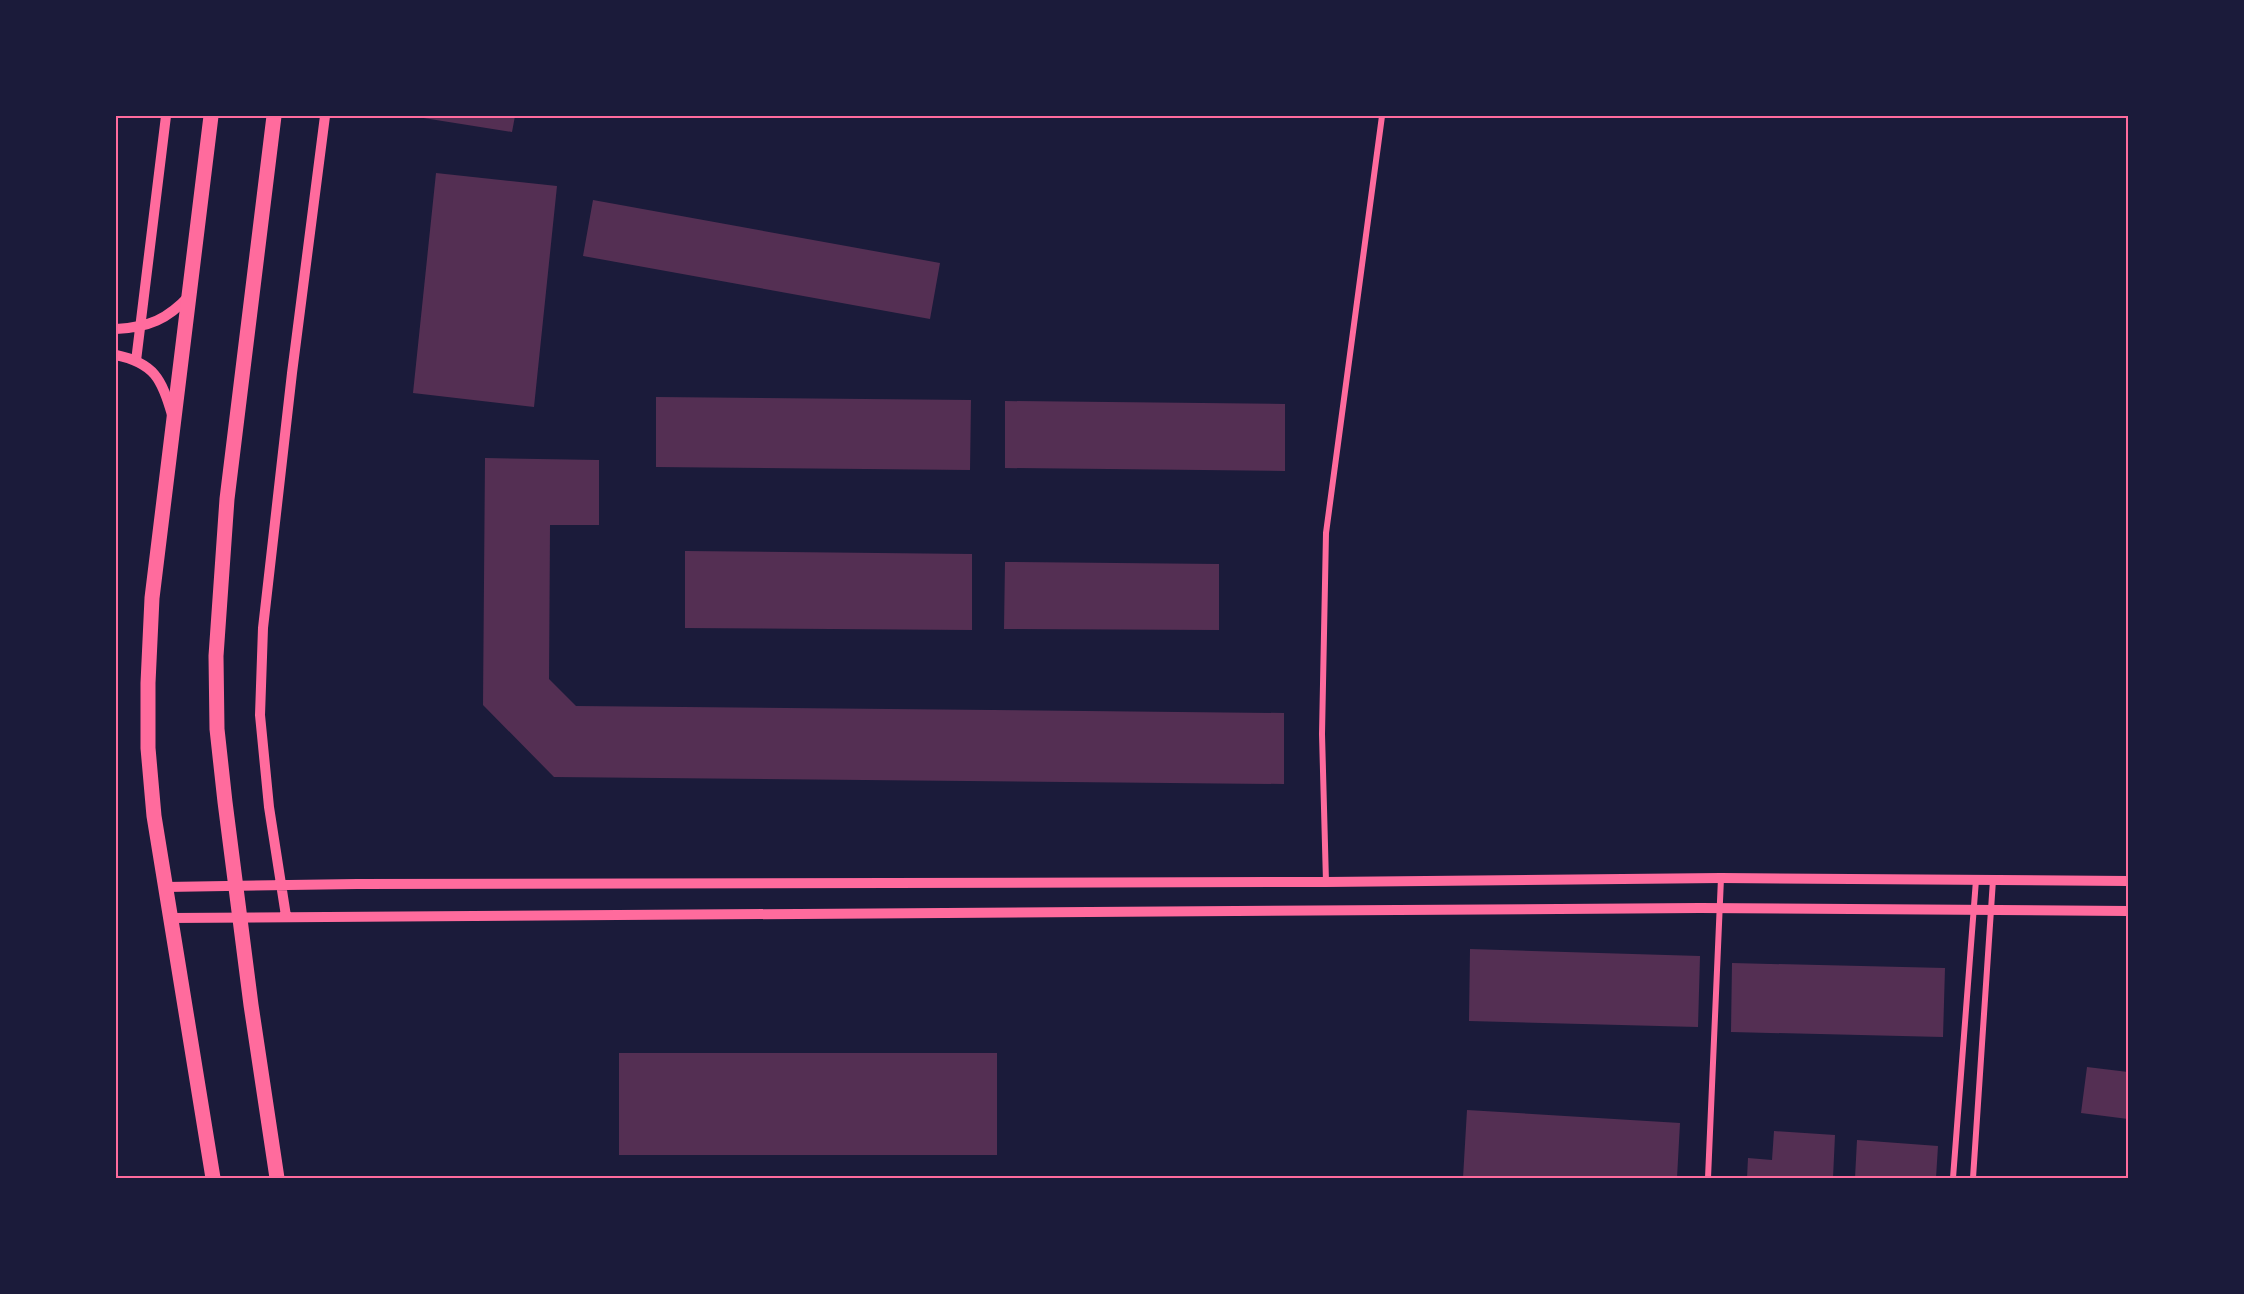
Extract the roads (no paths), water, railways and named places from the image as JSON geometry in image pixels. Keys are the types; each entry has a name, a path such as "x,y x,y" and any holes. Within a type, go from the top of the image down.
{"main road":[{"path":"211,116 152,598 148,748 154,816 213,1179"},
{"path":"274,116 227,499 216,656 217,729 235,886 278,1179"}],"street":[{"path":"136,361 166,116"},
{"path":"286,916 268,807 260,715 263,628 290,384 325,116"},
{"path":"1326,882 1322,734 1326,533 1382,116"},
{"path":"116,329 140,327 159,321 175,310 190,295"},
{"path":"116,355 145,365 158,376 174,421"},
{"path":"166,887 1721,878 2128,880"},
{"path":"1708,1179 1721,878"},
{"path":"1953,1179 1976,880"},
{"path":"1973,1179 1993,880"},
{"path":"170,918 1720,908 2128,912"}]}
